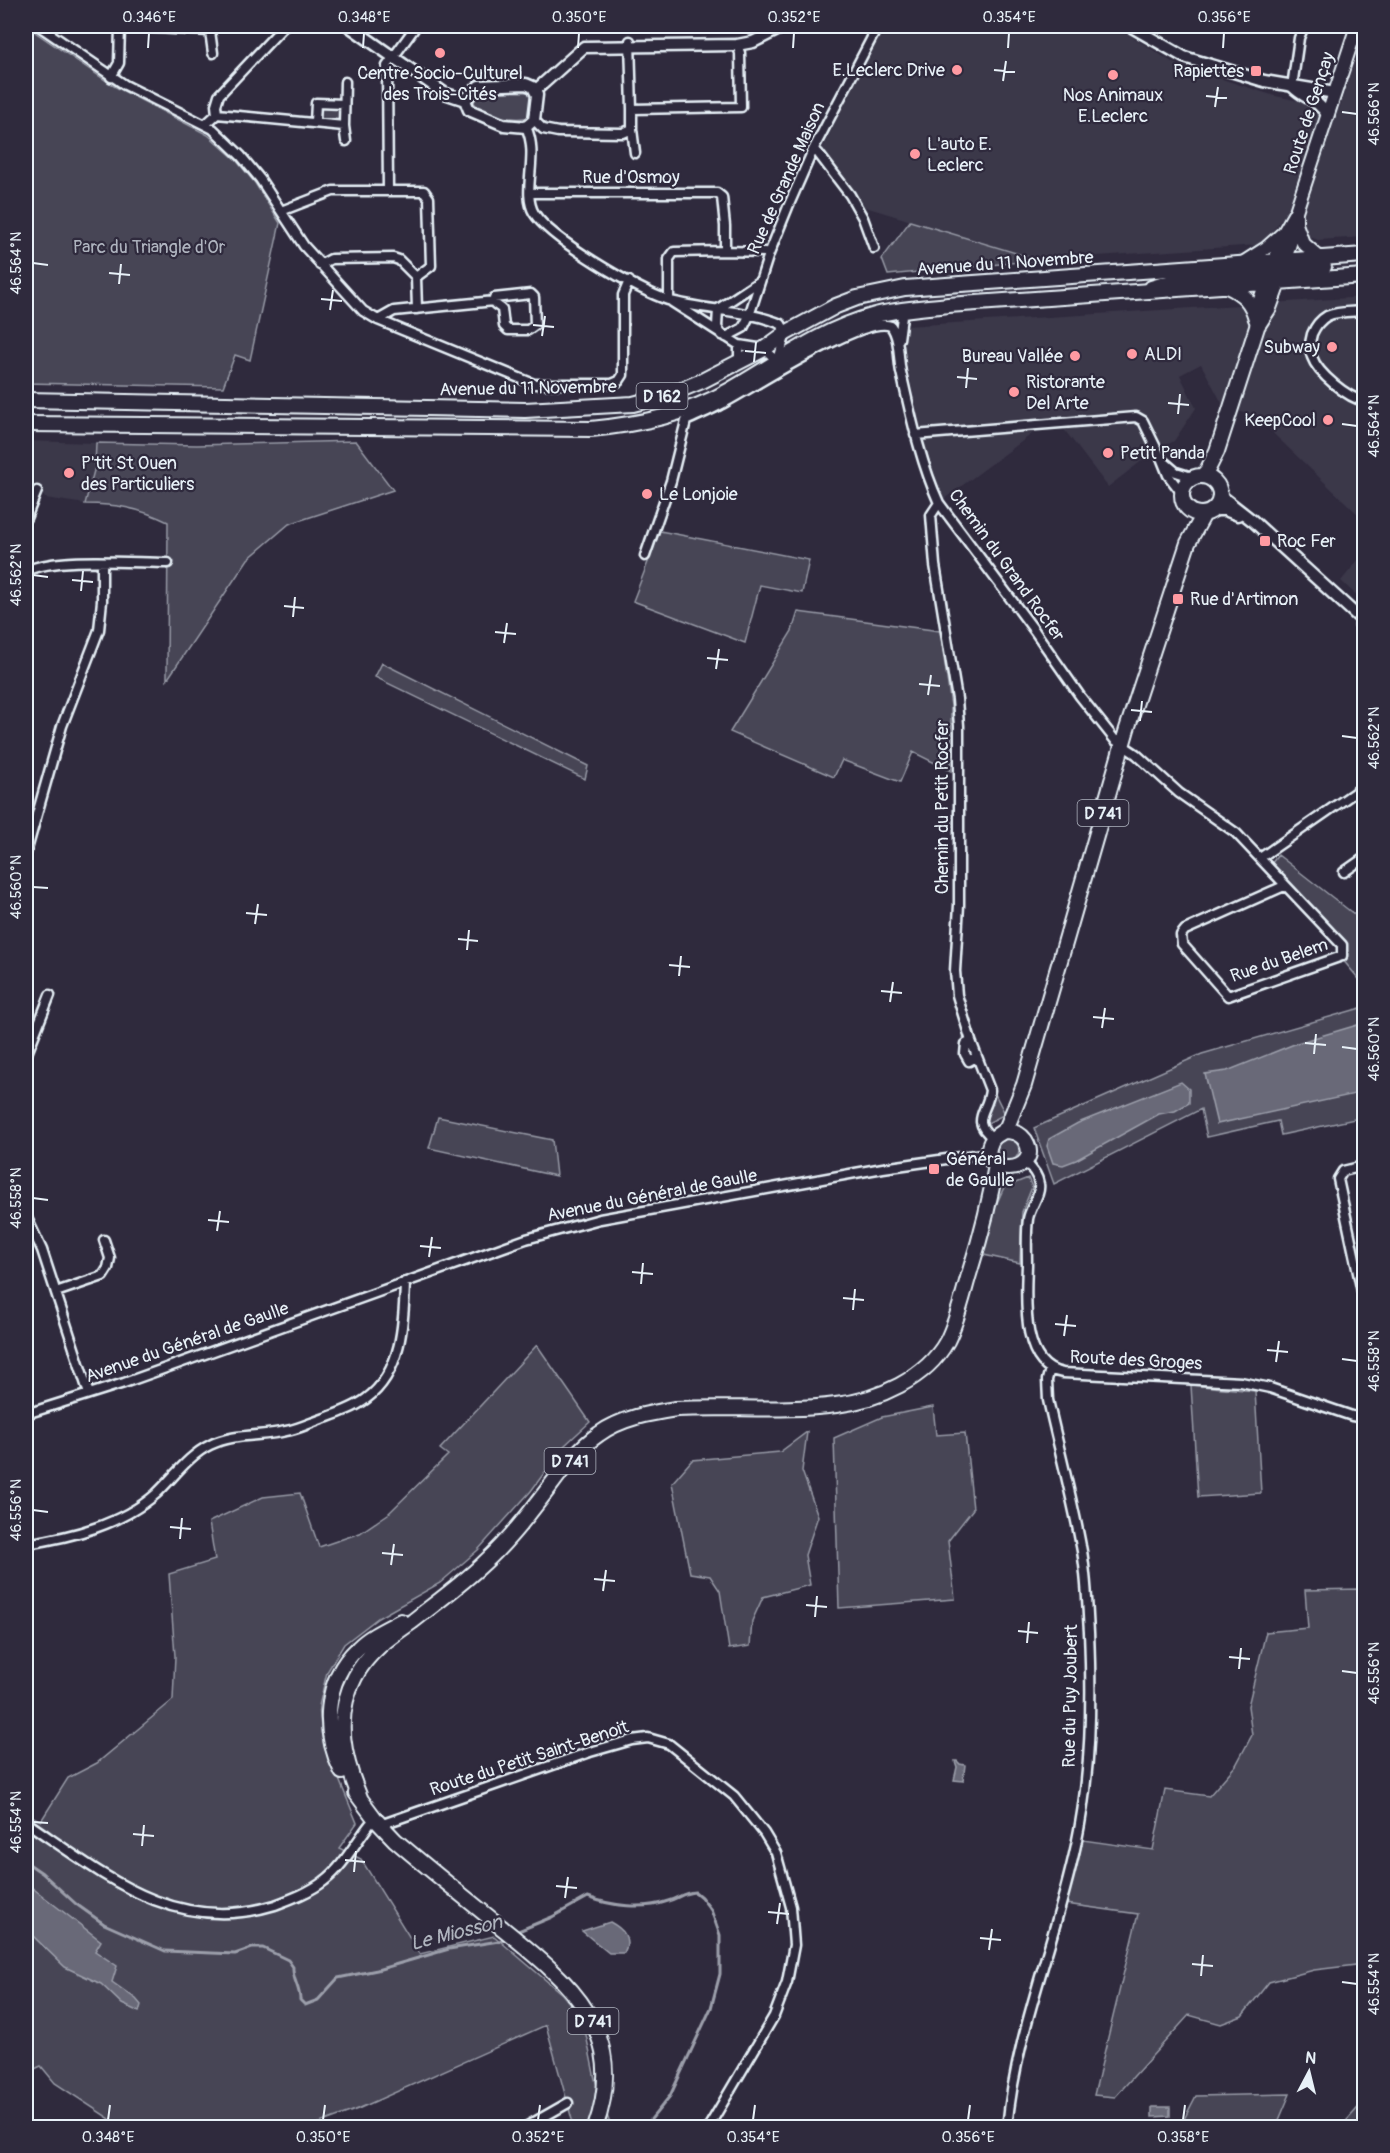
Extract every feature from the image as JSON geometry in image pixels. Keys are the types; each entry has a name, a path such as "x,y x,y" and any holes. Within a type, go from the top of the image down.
{"main road":[{"name":"Route de Gençay","path":"1197,476 1207,471 1217,451 1257,327 1269,308 1284,232 1296,211 1357,26"},
{"name":"Route de Gençay","path":"1276,271 1296,224 1296,211"},
{"path":"1296,224 1304,243 1320,258"},
{"path":"1241,264 1266,248 1284,232"},
{"name":"Avenue du 11 Novembre","path":"26,424 591,429 628,425 665,418 699,406 780,364 842,326 871,316 903,309 1227,286 1320,258 1365,255"},
{"name":"Avenue du 11 Novembre","path":"26,400 449,409 586,408 633,404 668,395 702,381 764,349 815,316 857,298 904,288 1241,264 1276,271 1365,276"},
{"path":"1133,292 1178,279 1365,264"},
{"path":"1227,286 1251,303 1257,327"},
{"name":"Route de Gençay","path":"1216,483 1217,451"},
{"path":"1197,476 1216,483 1221,490 1219,503 1208,512 1198,513 1189,510 1181,492 1187,481 1197,476"},
{"name":"D 741","path":"1005,1131 1024,1085 1122,746 1188,543 1189,510"},
{"name":"D 741","path":"1188,543 1208,512"},
{"name":"D 741","path":"1021,1135 1020,1120 1024,1085"},
{"path":"1005,1131 1021,1135 1027,1145 1028,1150 1024,1161 1016,1168 1003,1167 989,1153 993,1138 1005,1131"},
{"name":"D 741","path":"595,2127 605,2084 602,2048 596,2027 580,1999 548,1965 417,1859 378,1822 341,1770 330,1739 328,1710 335,1682 349,1657 369,1639 432,1605 468,1579 521,1523 565,1467 588,1443 617,1423 655,1412 676,1409 836,1405 870,1397 916,1375 936,1356 953,1328 1003,1167"}],"street":[{"path":"39,26 111,76 206,124 254,171 304,246 320,265 363,311 378,320 534,384 612,384 620,381 623,375 623,295 629,281"},
{"path":"111,76 119,63 120,26 210,28 213,53"},
{"path":"217,114 216,105 219,95 284,26"},
{"path":"349,26 444,93 465,100 469,110 504,125 530,124 558,132 623,133 632,129"},
{"path":"388,190 387,66 416,26"},
{"path":"536,90 584,47 630,44 737,45 753,42 785,26"},
{"name":"Rue de Grande Maison","path":"749,316 769,254 813,150 878,26"},
{"path":"1130,26 1184,57 1264,81 1335,93"},
{"path":"1292,87 1299,38 1304,26"},
{"path":"630,44 632,129 635,153"},
{"path":"632,109 741,107 740,52 737,45"},
{"path":"345,82 346,141"},
{"path":"465,100 479,86 493,82 526,84 536,90"},
{"path":"1292,87 1300,95 1315,101 1328,116"},
{"path":"536,90 537,111 530,124 532,147 530,193 535,214 557,237 629,281 669,300 739,345 764,349 780,364"},
{"path":"315,122 316,103 344,104"},
{"path":"206,124 217,114 344,126"},
{"path":"813,150 818,153 850,195 874,248"},
{"path":"281,211 325,192 424,191 428,194 431,266 416,277"},
{"name":"Rue d'Osmoy","path":"530,193 717,194 722,197 724,205 724,251"},
{"path":"669,300 669,259 674,252 724,251 769,254"},
{"path":"320,265 331,259 393,258 399,260 416,277 417,309"},
{"name":"Rue de Grande Maison","path":"718,309 760,281"},
{"path":"378,320 394,311 494,301 494,298 531,294 534,297 535,325 528,330 508,330 504,326 502,309 494,301"},
{"path":"669,300 781,324 786,333 780,364"},
{"path":"718,309 717,327 724,336"},
{"path":"897,349 903,309"},
{"path":"1365,311 1328,315 1313,331 1310,347 1317,367 1345,393 1365,401"},
{"path":"724,336 743,328 749,316"},
{"path":"645,556 671,481 686,421 721,405 780,364 865,328 882,324 893,328 897,349"},
{"path":"739,345 739,362"},
{"name":"Chemin du Grand Rocfer","path":"897,349 915,435 929,481 939,503 1080,696 1115,740 1136,754 1179,793 1236,833 1342,945"},
{"path":"915,435 1136,417 1143,422 1168,475 1181,492"},
{"path":"1162,460 1176,472 1197,476"},
{"path":"26,519 37,490"},
{"path":"1221,496 1364,620 1361,630 1365,636"},
{"name":"Chemin du Petit Rocfer","path":"939,503 931,515 935,565 959,726 959,905 956,984 976,1057 990,1090 981,1118 981,1126 983,1131 993,1138"},
{"path":"1208,512 1225,510 1252,521"},
{"path":"26,853 59,735 99,630 102,563"},
{"path":"26,571 45,564 168,563"},
{"path":"1260,858 1365,786"},
{"path":"1344,872 1365,858"},
{"name":"Rue du Belem","path":"1284,886 1185,930 1181,935 1182,944 1228,996 1342,956 1342,945"},
{"path":"26,1056 50,995"},
{"name":"Avenue du Général de Gaulle","path":"26,1414 89,1394 526,1239 600,1219 883,1168 989,1153"},
{"name":"Route des Groges","path":"1024,1161 1035,1173 1039,1186 1028,1220 1026,1298 1028,1324 1032,1344 1039,1358 1050,1370 1063,1373 1241,1382 1365,1418"},
{"path":"1365,1166 1343,1171 1338,1179 1361,1265 1365,1301"},
{"path":"26,1216 42,1250 89,1394"},
{"path":"56,1292 103,1276 110,1258 104,1240"},
{"path":"26,1544 60,1539 87,1531 134,1508 154,1495 201,1450 222,1440 287,1431 341,1412 365,1400 379,1388 395,1361 405,1282"},
{"name":"Rue du Puy Joubert","path":"1008,2127 1009,2107 1022,2045 1076,1845 1090,1740 1090,1664 1082,1547 1048,1400 1047,1380 1050,1370"},
{"name":"Route du Petit Saint-Benoit","path":"378,1822 590,1752 632,1740 648,1738 669,1744 734,1796 764,1833 776,1853 791,1907 794,1945 787,1982 774,2016 708,2127"},
{"path":"26,1822 112,1881 142,1896 180,1908 242,1913 279,1903 325,1881 370,1824 378,1822"},
{"path":"524,2127 568,2103"}],"shaded area":[{"path":"883,26 1115,26 1175,64 1275,96 1339,109 1364,33 1364,237 1318,240 1310,237 1304,220 1282,218 1269,236 1258,245 1039,260 862,206 822,149"},
{"path":"1364,297 1364,520 1255,416 1224,407 1201,364 1180,375 1196,408 1174,441 1152,453 1108,487 1063,428 1036,431 944,499 930,472 904,353 906,326"},
{"path":"26,441 96,443 95,467 85,504 45,498 42,494 43,488 26,483"},
{"path":"1364,553 1364,598 1354,593 1341,581"}],"green space":[{"name":"Parc du Triangle d'Or","path":"26,26 114,86 208,135 236,160 255,183 280,223 250,360 235,355 223,387 26,383"},
{"path":"481,91 529,92 530,117 508,118 484,111 474,103 475,97"},
{"path":"318,105 342,106 341,122 317,121"},
{"path":"910,221 1039,260 888,275 882,259"},
{"path":"356,441 393,490 289,524 248,559 167,680 168,522 127,508 85,504 95,467 96,443 197,445"},
{"path":"660,531 809,560 802,593 760,585 745,643 633,601"},
{"path":"798,612 940,631 951,706 951,771 913,752 900,782 842,760 834,777 730,732 792,631"},
{"path":"382,663 588,766 585,779 375,677"},
{"path":"1278,855 1364,922 1364,985 1342,959 1346,945 1271,864"},
{"path":"1364,1007 1364,1117 1281,1135 1278,1121 1207,1137 1201,1109 1054,1184 1034,1128 1202,1054"},
{"path":"994,1092 1005,1114 986,1124 984,1120"},
{"path":"438,1117 552,1140 556,1176 429,1148"},
{"path":"1008,1139 1016,1142 1019,1150 1016,1158 1008,1161 1000,1158 997,1150 1000,1142"},
{"path":"1028,1178 1032,1187 1022,1212 1020,1263 984,1255 982,1251 993,1212 1005,1185"},
{"path":"537,1345 590,1422 564,1446 531,1491 478,1550 440,1583 378,1618 344,1644 327,1672 319,1706 322,1738 357,1823 339,1848 361,1859 420,1954 494,1936 562,1994 583,2020 595,2079 611,2127 574,2127 546,2025 358,2109 309,2127 122,2127 55,2083 41,2066 26,2073 26,1813 41,1821 68,1778 97,1763 173,1700 175,1656 169,1574 215,1560 209,1522 263,1497 300,1493 319,1547 360,1533 388,1514 448,1455 440,1449"},
{"path":"1191,1385 1255,1391 1261,1493 1198,1497"},
{"path":"933,1407 936,1435 965,1433 973,1509 948,1541 955,1599 839,1608 834,1438 882,1417"},
{"path":"807,1432 802,1471 818,1516 805,1555 810,1585 763,1597 752,1621 750,1646 729,1649 720,1591 710,1576 690,1573 672,1483 692,1460 780,1452"},
{"path":"1364,1589 1364,1964 1314,1970 1269,1982 1242,2016 1221,2024 1189,2015 1115,2097 1094,2095 1138,1914 1066,1904 1083,1840 1153,1850 1165,1790 1209,1796 1236,1765 1252,1735 1248,1706 1266,1632 1308,1628 1305,1590"},
{"path":"1290,2094 1276,2127 1180,2127 1196,2096"},
{"path":"1364,2101 1364,2127 1341,2127"}],"water":[{"path":"1364,1023 1364,1092 1217,1124 1205,1074 1227,1071 1297,1043"},
{"path":"1181,1082 1189,1089 1189,1103 1175,1111 1159,1114 1076,1160 1063,1165 1053,1163 1047,1146 1049,1139 1078,1123"},
{"path":"955,1761 965,1765 963,1781 954,1780 957,1767"},
{"path":"26,1883 101,1941 95,1951 117,1966 112,1982 136,1999 141,2005 139,2012 122,2004 101,1984 65,1967 34,1937 26,1919"},
{"path":"610,1922 627,1938 624,1953 609,1953 582,1931"},
{"path":"1152,2107 1170,2107 1170,2116 1152,2117"}],"waterway":[{"name":"Le Miosson","path":"26,1862 104,1924 165,1951 235,1954 252,1948 263,1948 288,1960 293,1967 300,2000 305,2005 318,2000 338,1978 377,1970 449,1949 499,1941 508,1937"},
{"name":"Le Miosson","path":"516,1932 552,1917 588,1897 617,1905 638,1906 658,1904 695,1892 711,1910 720,1935 720,1974 711,2008 670,2096 644,2128"}],"place":[{"name":"Centre Socio-Culturel des Trois-Cités","path":"440,53"},
{"name":"E.Leclerc Drive","path":"957,70"},
{"name":"Rapiettes","path":"1256,71"},
{"name":"Nos Animaux E.Leclerc","path":"1113,75"},
{"name":"L'auto E. Leclerc","path":"915,154"},
{"name":"Subway","path":"1332,347"},
{"name":"ALDI","path":"1132,354"},
{"name":"Bureau Vallée","path":"1075,356"},
{"name":"Ristorante Del Arte","path":"1014,392"},
{"name":"KeepCool","path":"1328,420"},
{"name":"Petit Panda","path":"1108,453"},
{"name":"P'tit St Ouen des Particuliers","path":"69,473"},
{"name":"Le Lonjoie","path":"647,494"},
{"name":"Roc Fer","path":"1265,541"},
{"name":"Rue d'Artimon","path":"1178,599"},
{"name":"Général de Gaulle","path":"934,1169"}]}
